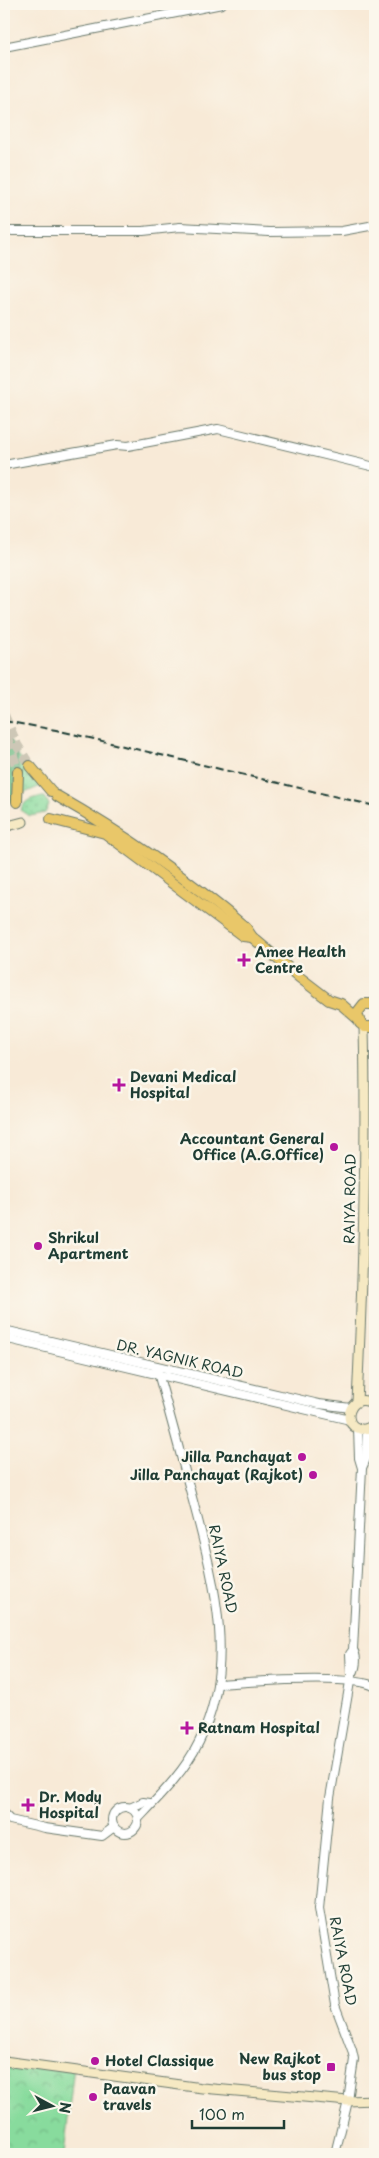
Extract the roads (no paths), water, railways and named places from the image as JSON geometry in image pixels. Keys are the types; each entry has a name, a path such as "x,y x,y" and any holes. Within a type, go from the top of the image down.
{"main road":[{"path":"30,766 54,794 111,826 221,907 246,928 252,937 329,1000 341,1004 372,1003"},
{"path":"17,802 18,772"},
{"path":"51,819 105,833 243,936 252,937"},
{"path":"4,827 23,822"},
{"path":"360,1023 360,1008 372,1003"},
{"path":"341,1004 360,1023 375,1027"},
{"name":"RAIYA ROAD","path":"350,1420 354,1405 362,1255 365,1079 360,1023"},
{"path":"354,1405 368,1401 375,1407"},
{"path":"350,1420 370,1427"},
{"path":"4,2060 202,2088 348,2101 375,2100"}],"street":[{"path":"4,47 222,4"},
{"path":"4,231 143,231 180,228 269,232 342,231 375,225"},
{"path":"4,465 117,445 128,446 218,429 375,467"},
{"name":"DR. YAGNIK ROAD","path":"4,1330 319,1404 354,1405"},
{"path":"4,1338 350,1420"},
{"name":"RAIYA ROAD","path":"138,1819 180,1770 198,1744 218,1684 220,1622 211,1565 156,1366"},
{"name":"RAIYA ROAD","path":"335,2154 348,2101 353,2068 352,2050 335,2005 319,1908 330,1798 351,1679 355,1672 356,1653 353,1650 362,1468 366,1459 370,1427"},
{"path":"218,1684 250,1681 351,1679 368,1682 375,1688"},
{"path":"361,1682 375,1694"},
{"path":"6,1819 60,1830 96,1833 104,1836 113,1826 113,1815 118,1809 130,1808 143,1802 150,1804"},
{"path":"113,1826 120,1833 129,1833 136,1828 138,1819 130,1808"}],"tunnel":[{"path":"4,715 17,745 30,766"},
{"path":"8,740 18,772"}],"railway":[{"path":"4,721 56,730 375,806"}],"place":[{"name":"Amee Health Centre","path":"244,960"},
{"name":"Devani Medical Hospital","path":"119,1085"},
{"name":"Accountant General Office (A.G.Office)","path":"334,1147"},
{"name":"Shrikul Apartment","path":"38,1246"},
{"name":"Jilla Panchayat","path":"302,1457"},
{"name":"Jilla Panchayat (Rajkot)","path":"313,1475"},
{"name":"Ratnam Hospital","path":"187,1728"},
{"name":"Dr. Mody Hospital","path":"28,1805"},
{"name":"Hotel Classique","path":"95,2061"},
{"name":"New Rajkot bus stop","path":"331,2067"},
{"name":"Paavan travels","path":"93,2097"}]}
